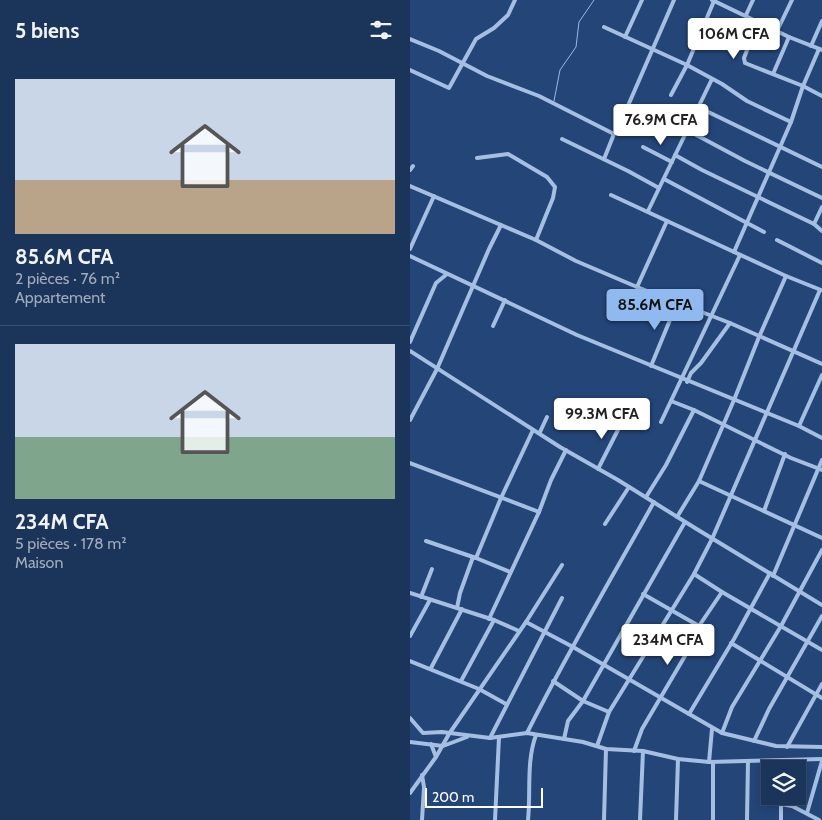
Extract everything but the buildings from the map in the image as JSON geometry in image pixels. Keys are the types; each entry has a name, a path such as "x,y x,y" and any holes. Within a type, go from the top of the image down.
{"street":[{"path":"410,70 449,88 476,39 494,28 508,15 515,0"},
{"path":"625,36 642,0"},
{"path":"627,108 654,50 674,0"},
{"path":"670,96 687,66 713,0 789,37 821,50 803,86 790,122 734,252"},
{"path":"746,15 753,0"},
{"path":"777,30 792,0"},
{"path":"811,46 822,21"},
{"path":"758,22 744,61 746,64 803,86 822,96"},
{"path":"604,26 712,78 747,102 790,122"},
{"path":"773,74 789,37"},
{"path":"410,39 462,62 488,76 539,96 614,134 604,159"},
{"path":"648,211 712,78"},
{"path":"698,107 822,167"},
{"path":"687,130 822,198"},
{"path":"562,139 659,188"},
{"path":"643,147 672,162"},
{"path":"477,158 504,154 512,156 528,167 547,176 555,187 543,226 536,240"},
{"path":"675,155 757,198 814,224 822,231"},
{"path":"410,170 413,166"},
{"path":"664,179 764,232"},
{"path":"410,186 536,240 576,261 637,288 730,323 822,364"},
{"path":"596,746 609,712 630,680 670,610 694,574 712,539 821,290 786,276 611,195"},
{"path":"410,250 434,196"},
{"path":"814,224 822,207"},
{"path":"637,288 667,221"},
{"path":"410,420 437,369 501,225"},
{"path":"777,240 822,263"},
{"path":"661,422 740,255"},
{"path":"410,256 558,327 687,382 798,426 822,438"},
{"path":"410,342 436,283 446,274"},
{"path":"677,517 699,481 786,276"},
{"path":"493,326 505,300"},
{"path":"651,366 678,303"},
{"path":"687,382 690,373 702,363 730,323"},
{"path":"410,351 533,430 540,432 566,450 822,604"},
{"path":"798,426 822,375"},
{"path":"672,401 820,469"},
{"path":"646,497 666,465 694,410"},
{"path":"540,432 548,417"},
{"path":"598,469 622,420"},
{"path":"432,668 459,609 460,593 533,430"},
{"path":"460,681 491,619 510,572 540,512 551,480 566,450"},
{"path":"764,511 785,454"},
{"path":"690,714 771,574 796,525 822,460"},
{"path":"410,464 540,512"},
{"path":"699,481 822,538"},
{"path":"605,524 629,487"},
{"path":"527,733 553,681 654,502"},
{"path":"564,739 568,721 583,701 685,522"},
{"path":"426,541 510,572"},
{"path":"722,733 732,707 781,626 822,550"},
{"path":"410,793 526,622 562,565"},
{"path":"421,597 432,569"},
{"path":"694,574 822,650"},
{"path":"634,750 642,729 685,656 699,626 722,592"},
{"path":"410,593 491,619 519,632"},
{"path":"643,594 699,626"},
{"path":"490,738 562,598"},
{"path":"410,636 430,600"},
{"path":"754,742 769,709 822,616"},
{"path":"526,622 573,647 660,699 690,714 712,729 754,742 787,748 822,747"},
{"path":"731,643 822,698"},
{"path":"410,660 479,689 506,704"},
{"path":"553,681 583,701 609,712"},
{"path":"787,748 822,684"},
{"path":"410,718 421,733 490,738 527,733 606,749 643,751 678,759 711,762 761,761"},
{"path":"712,729 713,820"},
{"path":"431,733 429,744 436,757"},
{"path":"528,820 531,747 536,735"},
{"path":"410,742 443,746 469,736"},
{"path":"495,820 499,737"},
{"path":"604,820 606,749"},
{"path":"640,820 643,751"},
{"path":"676,820 678,759"},
{"path":"806,760 822,760 807,813"},
{"path":"747,820 748,761"},
{"path":"422,775 424,787 422,820"},
{"path":"781,805 781,820"},
{"path":"789,805 820,820"}],"waterway":[{"path":"554,101 560,70 576,47 579,22 594,0"}]}
